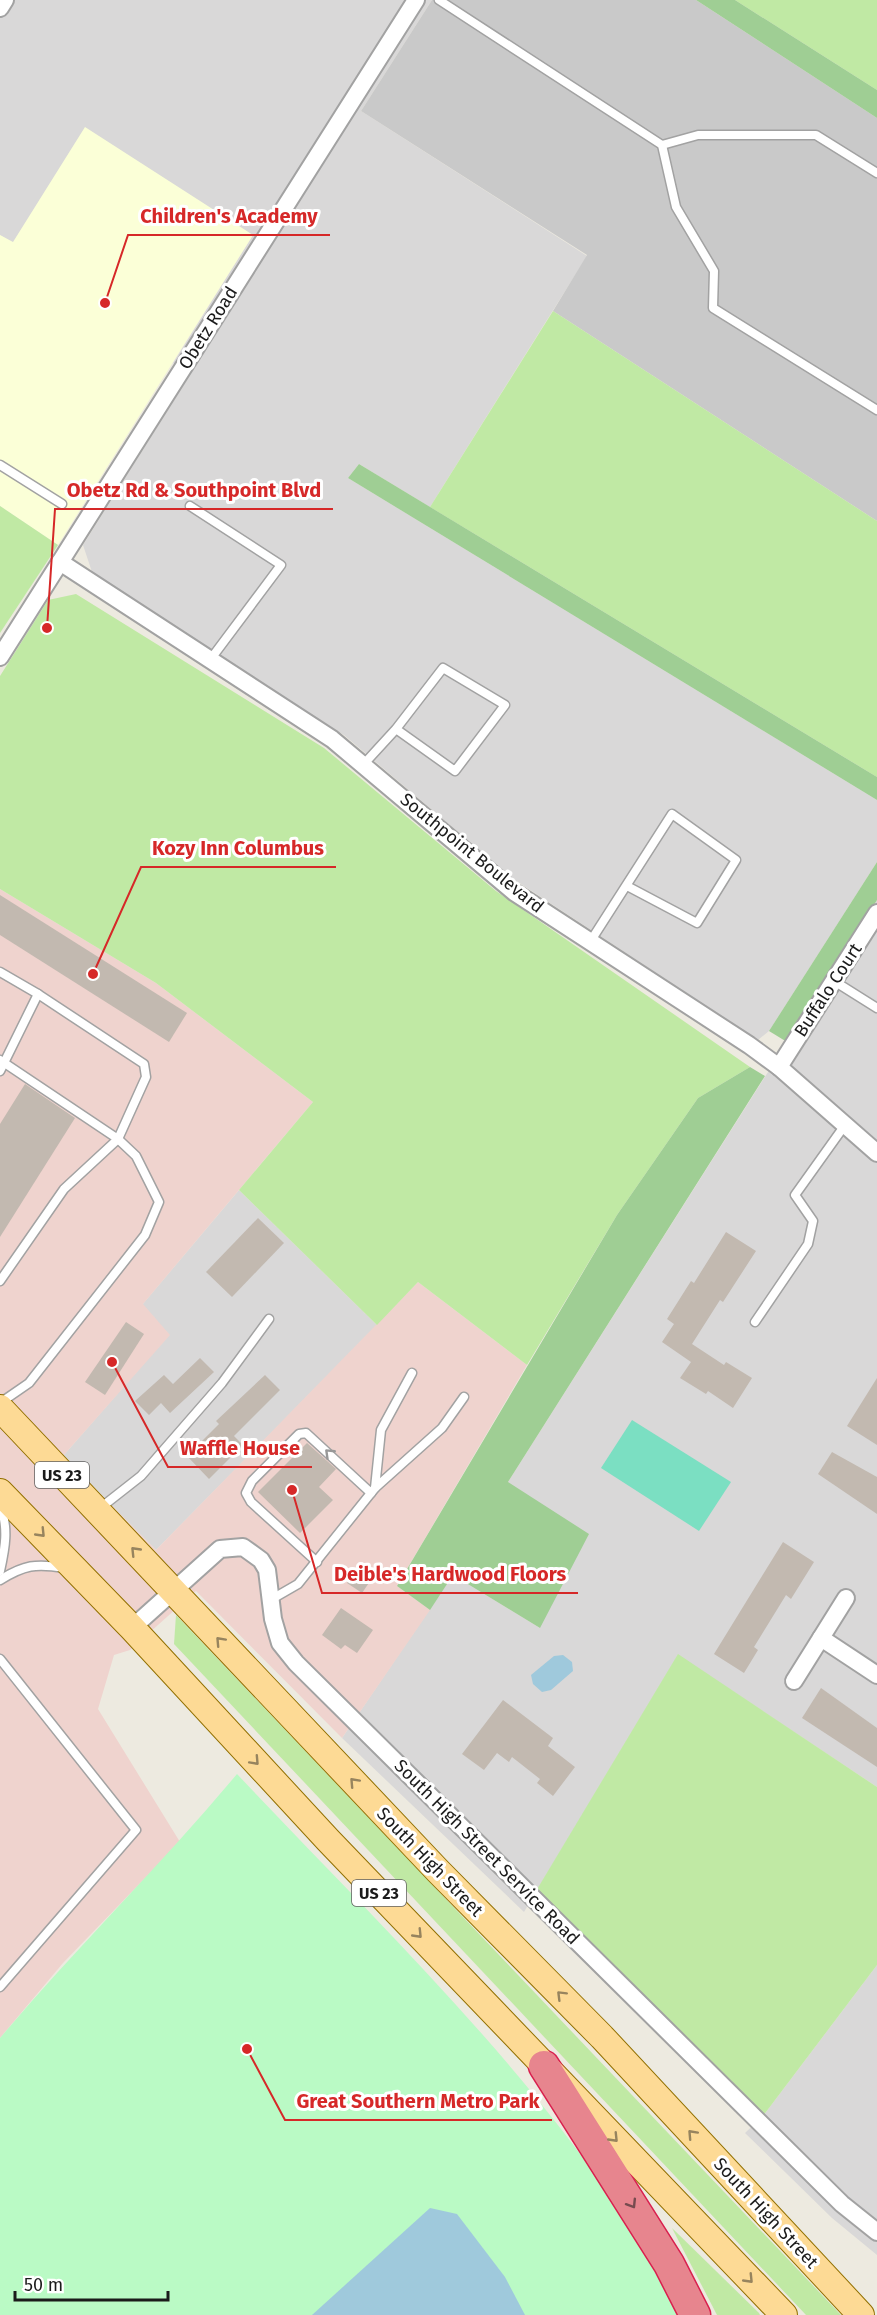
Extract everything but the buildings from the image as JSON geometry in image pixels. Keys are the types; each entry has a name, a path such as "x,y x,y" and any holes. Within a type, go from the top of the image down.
{"highway":[{"path":"544,2066 663,2255 695,2315"}],"main road":[{"name":"South High Street","path":"0,1408 438,1870 602,2037 861,2315"},
{"name":"US 23","path":"0,1492 132,1628 328,1840 784,2315"}],"street":[{"path":"0,8 5,0"},
{"name":"Obetz Road","path":"0,657 416,0"},
{"name":"Southpoint Boulevard","path":"60,561 332,740 514,892 779,1067 877,1153"},
{"name":"Buffalo Court","path":"779,1067 877,913"},
{"name":"South High Street Service Road","path":"132,1628 220,1549 243,1547 261,1560 267,1570 273,1619 280,1643 296,1663 842,2204 877,2232"},
{"path":"794,1681 846,1598"},
{"path":"821,1638 877,1675"}],"lane":[{"path":"439,0 662,145 676,207 714,271 713,309 877,410"},
{"path":"662,145 698,135 816,135 877,172"},
{"path":"0,465 62,504"},
{"path":"190,506 281,565 210,660"},
{"path":"363,765 396,729 443,668 505,705 455,771 396,729"},
{"path":"590,942 672,814 736,860 697,923 627,886"},
{"path":"0,972 38,994 144,1064 146,1077 118,1139 64,1189 0,1281"},
{"path":"834,981 877,1008"},
{"path":"0,1403 29,1383 145,1235 159,1202 136,1156 118,1139 2,1065 38,994"},
{"path":"755,1322 808,1244 813,1221 795,1195 845,1125"},
{"path":"96,1511 141,1476 222,1383 269,1319"},
{"path":"373,1491 381,1430 412,1372"},
{"path":"272,1599 298,1584 373,1491 442,1428 464,1397"},
{"path":"316,1562 251,1502 246,1493 252,1481 299,1434 306,1433 373,1491"},
{"path":"0,1505 6,1520 6,1546 0,1571"},
{"path":"0,1580 22,1567 45,1565 76,1570"},
{"path":"0,1659 136,1830 0,1987"}],"shaded area":[{"path":"0,0 432,0 361,111 587,256 430,507 359,464 348,478 877,800 877,862 769,1031 758,1040 512,878 344,735 93,575 83,545 190,375 173,363 253,235 13,243 0,235"},
{"path":"432,0 696,0 877,118 877,521 553,311 587,255 361,111"},
{"path":"85,127 253,235 58,545 0,506 0,235 13,242"},
{"path":"0,889 156,983 313,1102 143,1304 170,1335 63,1456 156,1550 418,1282 527,1365 397,1586 430,1610 342,1738 196,1591 130,1650 114,1655 98,1709 180,1842 63,1963 0,2038"},
{"path":"877,900 877,1787 678,1655 524,1912 342,1738 453,1575 540,1628 508,1482"},
{"path":"239,1190 377,1325 156,1550 63,1456 169,1335 142,1305"},
{"path":"877,1965 877,2255 832,2218 745,2133 763,2116"}],"green space":[{"path":"696,0 735,0 877,90 877,118"},
{"path":"735,0 877,0 877,90"},
{"path":"553,311 877,521 877,777 430,507"},
{"path":"359,464 877,777 877,800 348,478"},
{"path":"0,506 58,545 0,633"},
{"path":"76,594 324,748 496,891 750,1067 698,1098 617,1215 527,1365 418,1282 377,1325 239,1190 313,1102 156,983 0,889 0,676 48,600"},
{"path":"877,862 877,900 787,1042 769,1031"},
{"path":"750,1067 765,1076 508,1482 589,1534 540,1628 453,1575 430,1610 397,1586 617,1215 698,1098"},
{"path":"632,1420 731,1482 699,1531 601,1468"},
{"path":"176,1615 841,2315 806,2315 174,1644"},
{"path":"678,1654 877,1787 877,1965 763,2116 536,1891"},
{"path":"237,1774 419,1965 536,2097 590,2167 639,2239 683,2315 0,2315 0,2038"},
{"path":"672,2228 759,2313 760,2315 717,2315"}],"water":[{"path":"563,1655 572,1662 573,1671 551,1690 542,1692 533,1684 531,1675 554,1656"},
{"path":"430,2208 457,2214 505,2277 525,2315 312,2315"}],"place":[{"name":"Children's Academy","path":"105,303"},
{"name":"Obetz Rd & Southpoint Blvd","path":"47,628"},
{"name":"Kozy Inn Columbus","path":"93,974"},
{"name":"Waffle House","path":"112,1362"},
{"name":"Deible's Hardwood Floors","path":"292,1490"},
{"name":"Great Southern Metro Park","path":"247,2049"}]}
